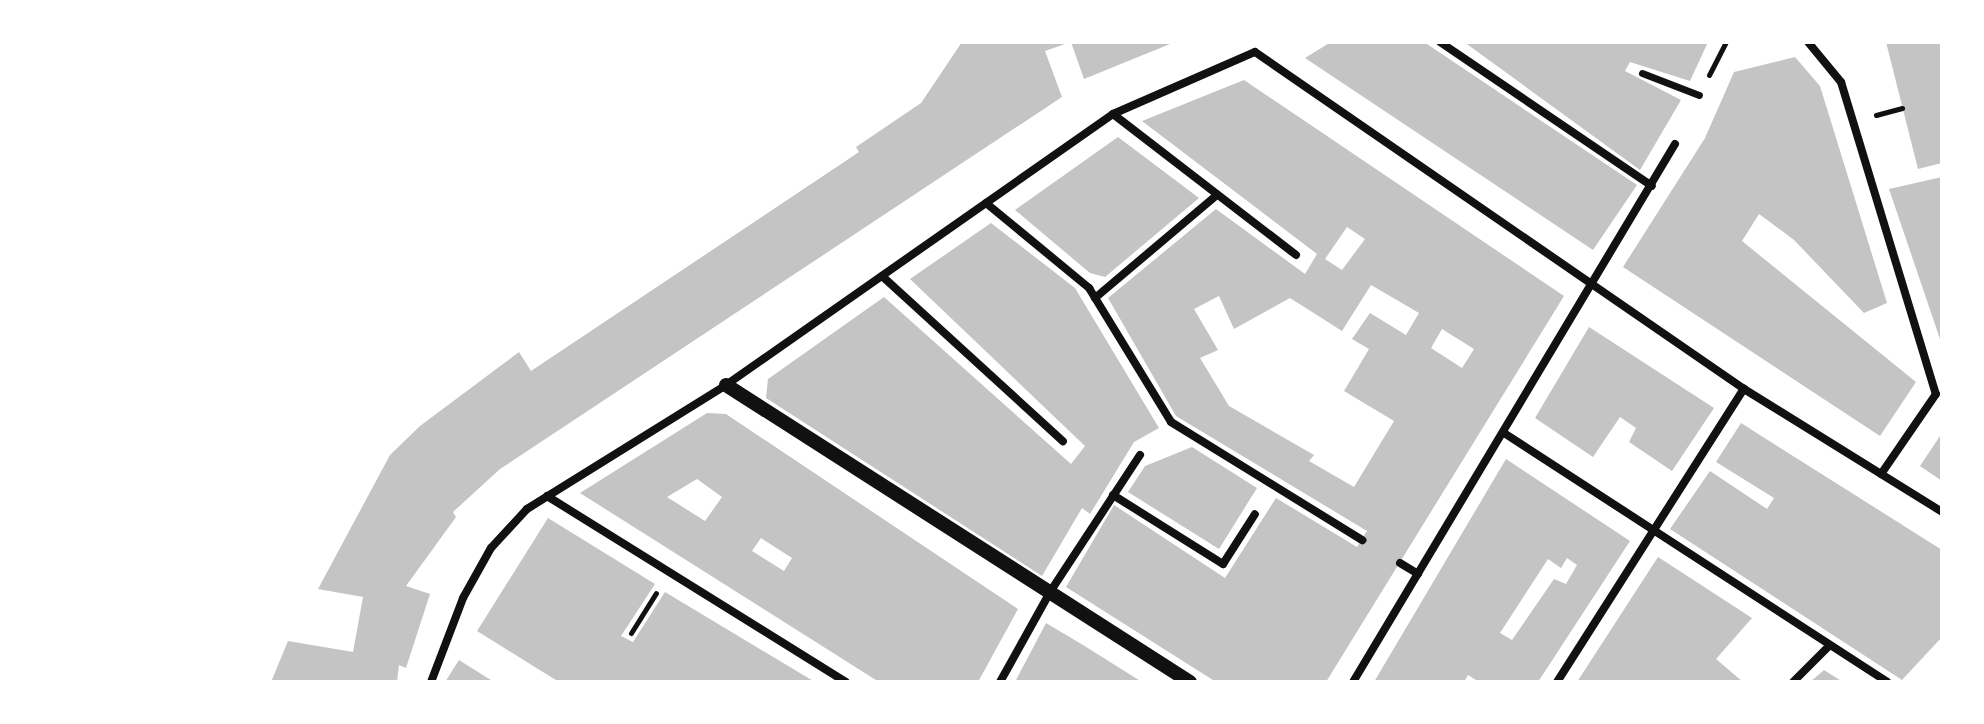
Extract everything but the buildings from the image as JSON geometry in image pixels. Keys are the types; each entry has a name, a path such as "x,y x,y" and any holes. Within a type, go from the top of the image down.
{"street":[{"path":"1440,42 1652,186"},
{"path":"1808,42 1841,82 1936,394 1881,474"},
{"path":"431,682 463,598 491,548 547,496 726,385 1113,114 1255,52 1744,389 1942,512"},
{"path":"1642,73 1699,95"},
{"path":"1113,114 1296,255"},
{"path":"1353,682 1675,144"},
{"path":"1095,298 1217,195"},
{"path":"986,203 1095,298 1171,422 1362,540"},
{"path":"882,276 1063,441"},
{"path":"726,385 1190,682"},
{"path":"1557,682 1744,389"},
{"path":"1504,433 1887,682"},
{"path":"1000,682 1050,592 1140,455"},
{"path":"1113,495 1223,564 1255,514"},
{"path":"547,496 846,682"},
{"path":"1400,563 1418,574"},
{"path":"1793,682 1830,645"}],"path":[{"path":"1870,116 1902,108"},
{"path":"631,633 669,572"}]}
